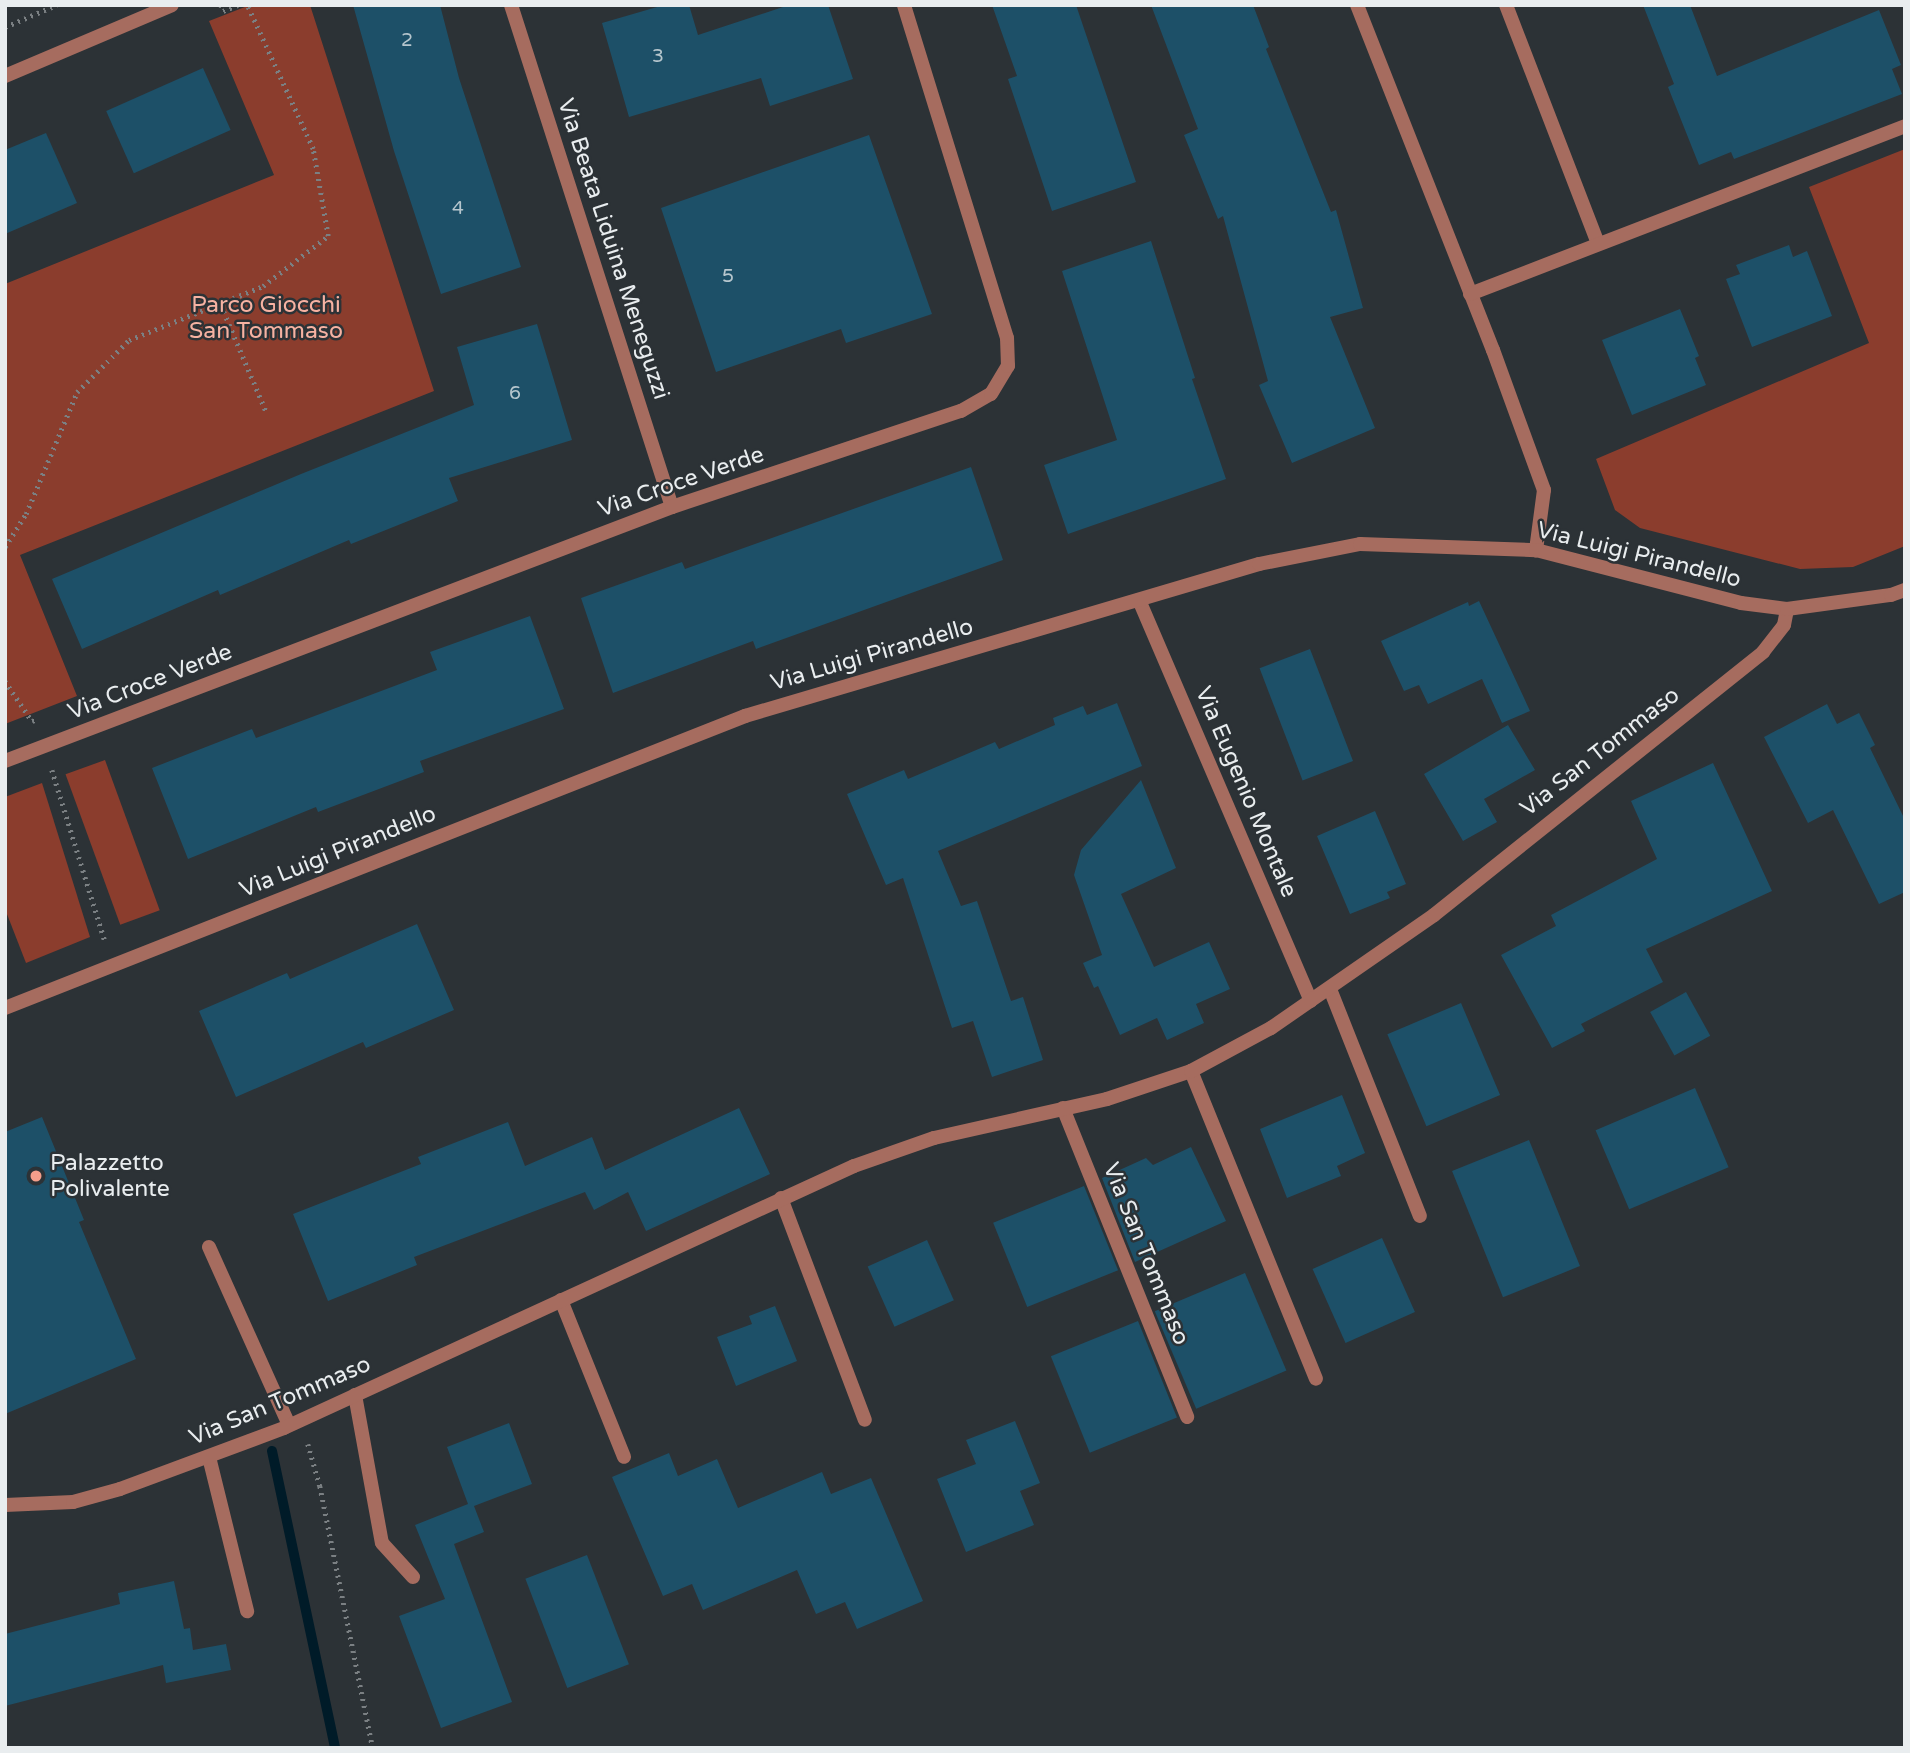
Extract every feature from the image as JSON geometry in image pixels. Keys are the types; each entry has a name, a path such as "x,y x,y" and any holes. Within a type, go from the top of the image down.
{"street":[{"path":"5,76 172,5"},
{"name":"Via Beata Liduina Meneguzzi","path":"511,5 672,507"},
{"name":"Via Croce Verde","path":"5,761 672,507 961,411 990,394 1008,366 1007,338 904,5"},
{"path":"1357,5 1544,490 1536,550"},
{"path":"1506,5 1598,243"},
{"path":"1470,294 1905,126"},
{"name":"Via Luigi Pirandello","path":"5,1008 744,716 1259,564 1360,544 1536,550 1741,603 1787,609"},
{"path":"1787,609 1891,595 1905,590"},
{"name":"Via Eugenio Montale","path":"1139,600 1311,1001"},
{"name":"Via San Tommaso","path":"5,1505 72,1502 209,1457 289,1425 855,1166 934,1138 1107,1099 1191,1071 1271,1028 1434,915 1763,652 1784,625 1787,609"},
{"path":"1330,989 1420,1216"},
{"path":"1191,1071 1316,1379"},
{"name":"Via San Tommaso","path":"1063,1108 1187,1416"},
{"path":"781,1198 865,1420"},
{"path":"209,1247 289,1425"},
{"path":"561,1300 624,1457"},
{"path":"355,1395 382,1543 413,1577"},
{"path":"209,1457 247,1611"}],"path":[{"path":"5,27 56,5"},
{"path":"221,5 223,11 238,5"},
{"path":"5,547 26,514 77,392 129,340 263,286 328,236 313,149 247,5"},
{"path":"221,305 266,411"},
{"path":"5,681 32,721"},
{"path":"51,768 107,940"},
{"path":"308,1444 320,1486 373,1748"}],"green space":[{"name":"Parco Giocchi San Tommaso","path":"250,5 310,5 434,391 20,555 77,696 5,724 5,284 274,175 209,21"},
{"path":"1905,149 1905,546 1853,567 1800,569 1640,528 1615,510 1596,459 1869,343 1809,187"},
{"path":"105,760 160,910 120,925 66,774"},
{"path":"42,783 90,937 26,963 5,909 5,797"}],"building":[{"path":"353,5 440,5 459,78 521,267 441,294 394,151"},
{"path":"664,5 689,5 698,35 789,5 828,5 853,79 770,106 761,78 629,117 602,23"},
{"path":"992,5 1076,5 1136,182 1052,211 1008,79 1017,76"},
{"path":"1151,5 1253,5 1269,47 1266,49 1331,212 1336,210 1363,308 1330,317 1375,428 1292,463 1259,385 1268,381 1223,216 1218,219 1184,135 1198,129"},
{"path":"1643,5 1690,5 1717,76 1879,10 1901,65 1892,69 1902,94 1734,159 1731,152 1699,165 1668,87 1674,84"},
{"path":"203,68 231,130 134,173 106,111"},
{"path":"46,133 77,203 5,234 5,150"},
{"path":"869,135 932,314 846,343 841,329 716,372 661,208"},
{"path":"1151,241 1195,378 1192,379 1226,479 1068,534 1044,465 1117,440 1062,271"},
{"path":"1789,245 1793,257 1807,251 1832,316 1752,347 1726,279 1740,274 1736,265"},
{"path":"1680,309 1699,356 1695,358 1706,385 1632,415 1602,340"},
{"path":"537,324 572,440 449,478 458,501 351,544 349,540 220,595 218,590 82,649 52,579 301,474 474,405 457,347"},
{"path":"971,467 1003,560 756,649 753,641 613,693 581,598 682,562 685,569"},
{"path":"1479,601 1530,711 1502,723 1482,679 1428,704 1419,685 1404,691 1381,641 1468,602 1469,606"},
{"path":"530,616 564,709 420,761 424,772 318,812 316,807 188,859 152,768 252,729 256,738 437,670 430,652"},
{"path":"1310,649 1353,761 1303,780 1260,668"},
{"path":"1117,703 1142,766 938,851 961,906 977,901 1011,1001 1023,997 1043,1060 992,1077 973,1021 952,1028 903,878 886,885 847,794 904,770 908,779 995,742 999,749 1055,725 1053,718 1083,706 1087,715"},
{"path":"1827,704 1837,724 1859,713 1875,745 1870,748 1905,820 1905,892 1879,904 1833,810 1808,823 1764,737"},
{"path":"1508,725 1535,770 1484,799 1497,822 1463,841 1424,774"},
{"path":"1713,763 1772,891 1646,949 1663,982 1581,1024 1585,1031 1552,1048 1501,955 1556,926 1551,915 1657,859 1631,801"},
{"path":"1141,780 1176,868 1121,894 1154,967 1209,942 1230,989 1196,1004 1204,1023 1167,1040 1157,1018 1120,1035 1098,986 1094,988 1083,963 1102,955 1074,875 1081,850"},
{"path":"1375,811 1406,884 1387,892 1390,898 1350,914 1317,836"},
{"path":"417,924 454,1010 366,1048 363,1042 236,1097 199,1011 287,973 290,979"},
{"path":"1686,992 1710,1036 1674,1056 1650,1012"},
{"path":"1461,1003 1500,1095 1426,1126 1387,1034"},
{"path":"1695,1088 1729,1167 1629,1209 1596,1130"},
{"path":"1342,1095 1365,1153 1337,1166 1341,1176 1287,1198 1260,1129"},
{"path":"739,1108 770,1174 646,1231 628,1192 594,1210 585,1192 414,1257 417,1265 328,1301 293,1214 421,1164 418,1157 508,1122 525,1166 592,1137 605,1170"},
{"path":"42,1117 84,1220 79,1222 136,1359 5,1414 5,1132"},
{"path":"1529,1140 1580,1266 1503,1297 1452,1171"},
{"path":"1191,1147 1226,1221 1135,1262 1102,1178 1146,1158 1153,1165"},
{"path":"1084,1186 1118,1270 1027,1307 993,1223"},
{"path":"1382,1238 1415,1312 1346,1343 1313,1269"},
{"path":"927,1240 954,1300 894,1327 868,1266"},
{"path":"1245,1273 1286,1371 1196,1409 1155,1311"},
{"path":"775,1306 797,1361 736,1386 717,1337 752,1324 749,1316"},
{"path":"1138,1321 1177,1417 1090,1453 1051,1356"},
{"path":"1015,1421 1040,1483 1020,1491 1034,1525 966,1552 937,1479 976,1464 966,1440"},
{"path":"509,1423 532,1484 474,1506 484,1532 454,1544 512,1702 441,1728 399,1616 445,1599 415,1525 468,1504 447,1447"},
{"path":"669,1453 678,1476 717,1459 738,1508 822,1472 831,1494 871,1478 923,1601 857,1629 845,1602 816,1614 797,1570 703,1610 692,1584 663,1596 612,1477"},
{"path":"587,1555 629,1664 567,1688 525,1579"},
{"path":"174,1581 184,1629 190,1628 193,1650 226,1644 231,1670 166,1683 163,1665 5,1706 5,1634 120,1604 118,1593"}],"waterway":[{"path":"272,1451 335,1748"}],"place":[{"name":"Palazzetto Polivalente","path":"36,1176"}]}
